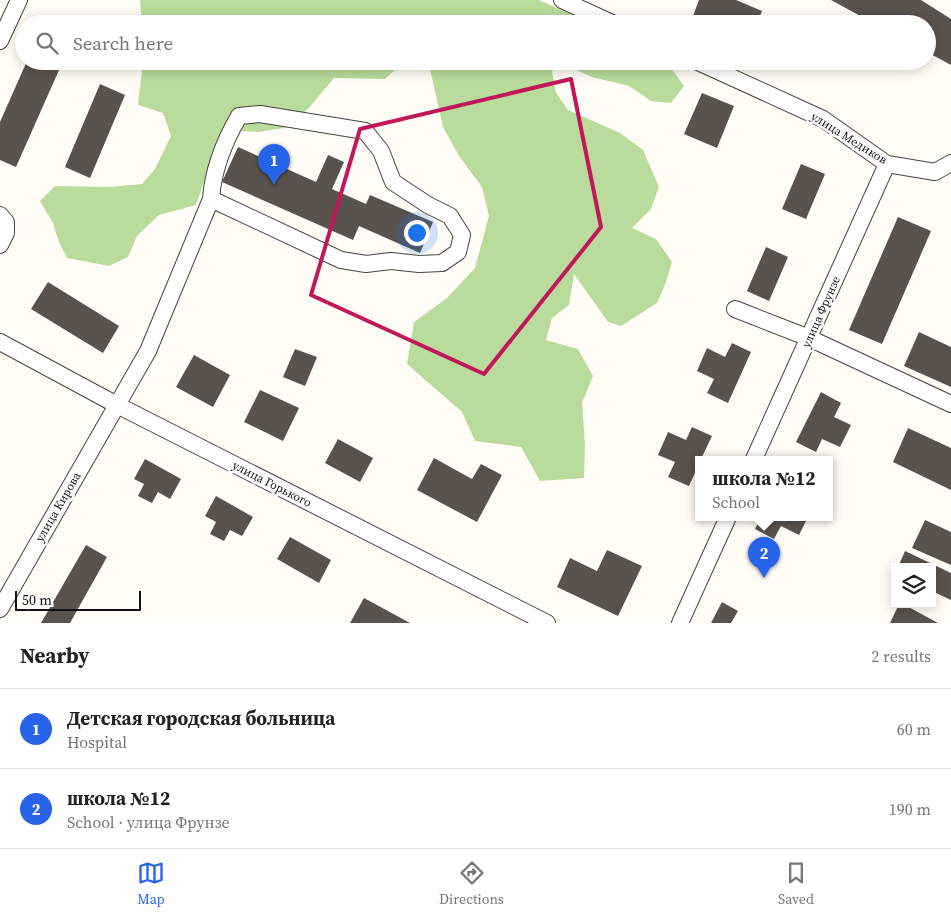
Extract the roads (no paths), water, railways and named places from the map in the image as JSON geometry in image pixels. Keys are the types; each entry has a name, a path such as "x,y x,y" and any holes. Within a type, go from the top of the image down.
{"street":[{"path":"0,41 19,0"},
{"path":"562,0 594,15"},
{"name":"улица Медиков","path":"716,70 823,119 887,164 935,172 951,163"},
{"name":"улица Кирова","path":"0,609 148,351 211,199 212,181 226,139 239,116 260,114 365,131 381,151 393,182 450,216 462,235 458,252 442,263 419,264 391,261 366,264 342,260 211,199"},
{"name":"улица Фрунзе","path":"755,456 887,164"},
{"path":"0,215 6,222 6,233 0,246"},
{"path":"735,309 809,338 951,404"},
{"name":"улица Горького","path":"0,342 117,405 547,623"},
{"path":"680,623 726,521"}],"place":[{"name":"Детская городская больница","path":"274,185"},
{"name":"школа №12","path":"764,578"}]}
